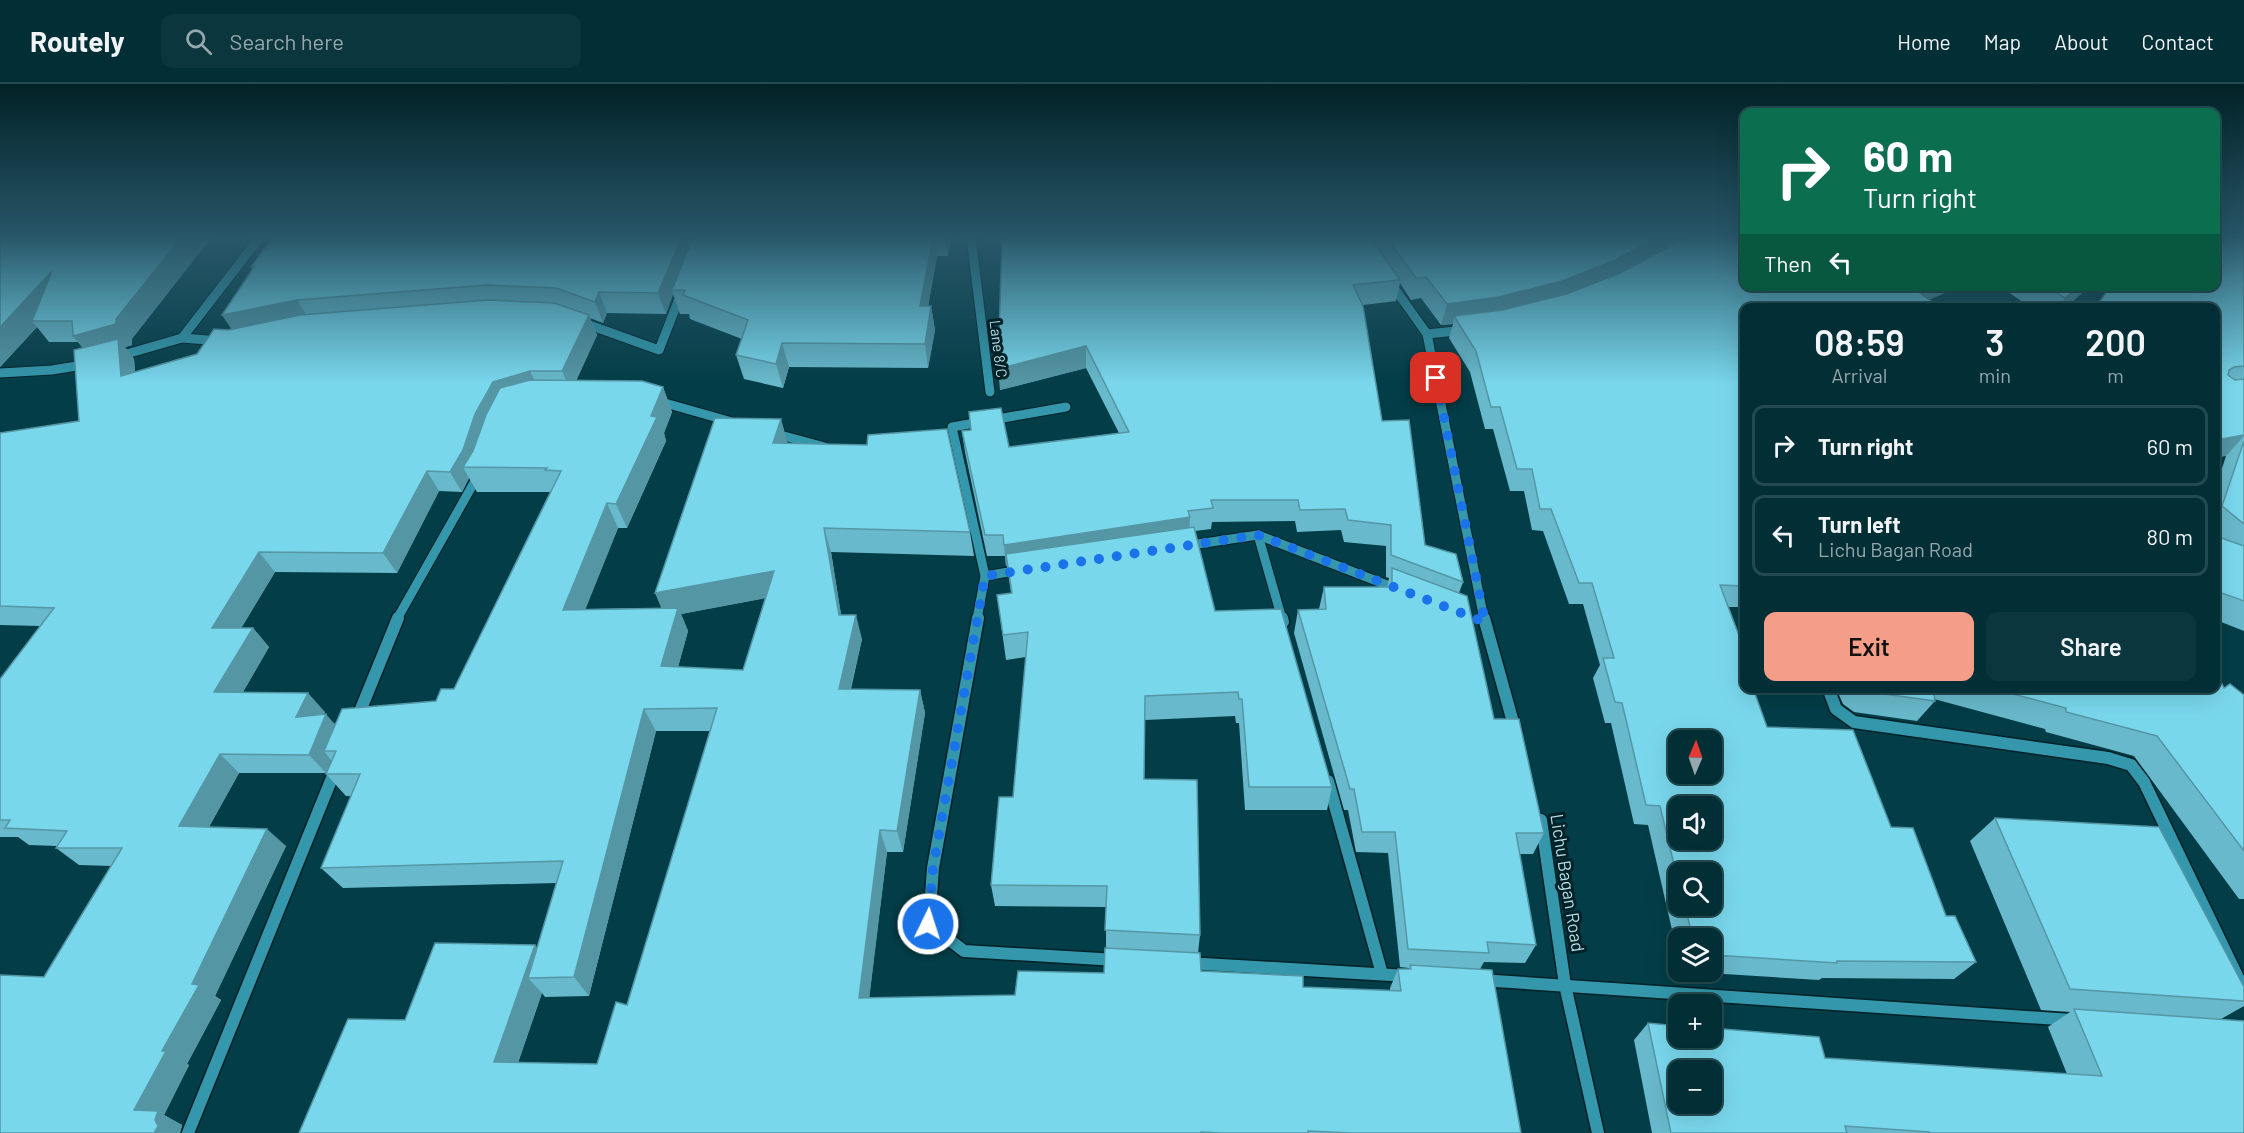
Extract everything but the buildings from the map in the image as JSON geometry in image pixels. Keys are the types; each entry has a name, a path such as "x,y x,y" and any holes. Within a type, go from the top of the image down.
{"street":[{"path":"182,338 222,286"},
{"path":"575,320 659,350 683,286"},
{"name":"Lane 8/C","path":"976,286 990,392"},
{"path":"1393,286 1427,334 1479,620 1520,747"},
{"path":"1427,334 1476,328"},
{"path":"108,359 182,338 228,342"},
{"path":"0,373 52,370 98,362"},
{"path":"652,399 746,425"},
{"path":"1066,406 952,427 950,446 985,576 933,868 928,924 964,951 1131,960"},
{"path":"766,431 834,449"},
{"path":"352,730 396,621 483,464"},
{"path":"1167,548 1258,535 1409,593"},
{"path":"1258,535 1287,636"},
{"path":"985,576 1030,569"},
{"path":"1830,693 1836,709 1854,722 2108,758 2131,765 2144,782 2244,990"},
{"path":"188,1133 343,752"},
{"path":"1325,771 1382,974"},
{"name":"Lichu Bagan Road","path":"1536,803 1542,826 1565,985 1598,1133"},
{"path":"1179,963 1416,976"},
{"path":"1462,979 2089,1021"}],"route":[{"path":"928,924 933,868 985,576 1258,535 1485,622 1436,378"}]}
